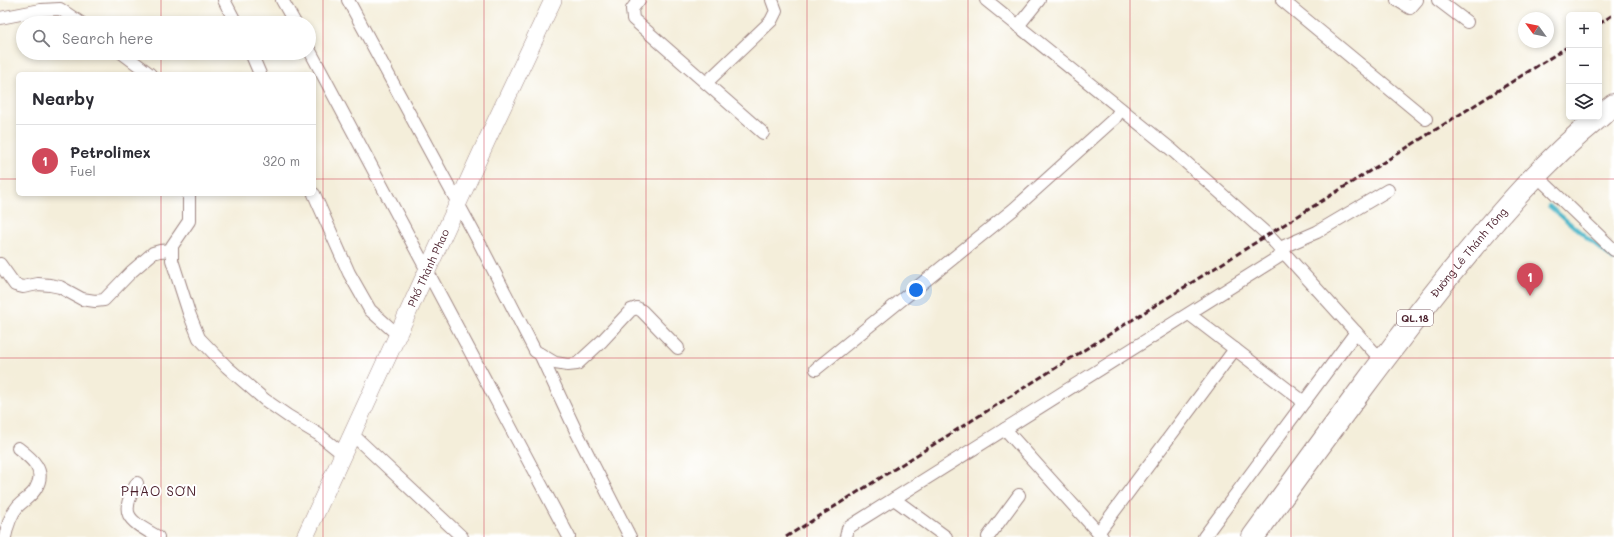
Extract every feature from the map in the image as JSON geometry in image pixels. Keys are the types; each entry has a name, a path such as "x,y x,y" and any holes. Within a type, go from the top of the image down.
{"highway":[{"name":"Đường Lê Thánh Tông","path":"1602,115 1614,105"},
{"name":"Đường Lê Thánh Tông","path":"1253,537 1382,361 1474,245 1526,185 1596,120"}],"street":[{"path":"224,0 232,16"},
{"path":"282,0 291,16"},
{"path":"348,0 456,206 535,350 555,363 568,365 577,364 602,341 631,310 637,308 642,311 678,348"},
{"name":"Phố Thành Phao","path":"305,537 456,206 553,0"},
{"path":"639,0 632,9 633,19 763,133"},
{"path":"706,83 771,21 776,11 772,0"},
{"path":"986,0 1178,156 1268,235 1382,361"},
{"path":"1018,26 1039,0"},
{"path":"1282,0 1426,119"},
{"path":"1397,0 1410,8 1417,0"},
{"path":"1438,0 1467,22"},
{"path":"0,18 60,8 71,16"},
{"path":"131,60 147,72"},
{"path":"254,60 259,72"},
{"path":"315,60 429,266 569,537"},
{"path":"816,369 1014,209 1115,118 1121,109"},
{"path":"1536,175 1614,250"},
{"path":"846,537 848,528 1189,314 1282,250 1317,232 1388,190"},
{"path":"189,196 189,220 172,246 172,260 189,313 199,338 227,367 265,400 318,434 343,454"},
{"path":"315,196 349,273 370,310 398,335"},
{"path":"0,264 15,285 23,287 38,284 50,284 60,287 82,299 95,301 104,300 131,272 153,254 160,251 172,250"},
{"path":"1189,314 1304,402"},
{"path":"1204,537 1356,332"},
{"path":"1005,429 1100,535 1235,349"},
{"path":"540,354 575,429 630,537"},
{"path":"352,434 462,537"},
{"path":"5,537 7,528 17,507 36,489 40,476 37,465 18,448"},
{"path":"137,483 129,497 127,507 128,513 136,524 158,537"},
{"path":"988,537 1019,495"},
{"path":"894,499 946,537"}],"waterway":[{"path":"1549,206 1614,260"}],"railway":[{"path":"1602,22 1614,14"},
{"path":"786,537 1566,48"}],"place":[{"name":"Petrolimex","path":"1530,296"}],"district":[{"name":"PHAO SƠN","path":"159,491"}]}
